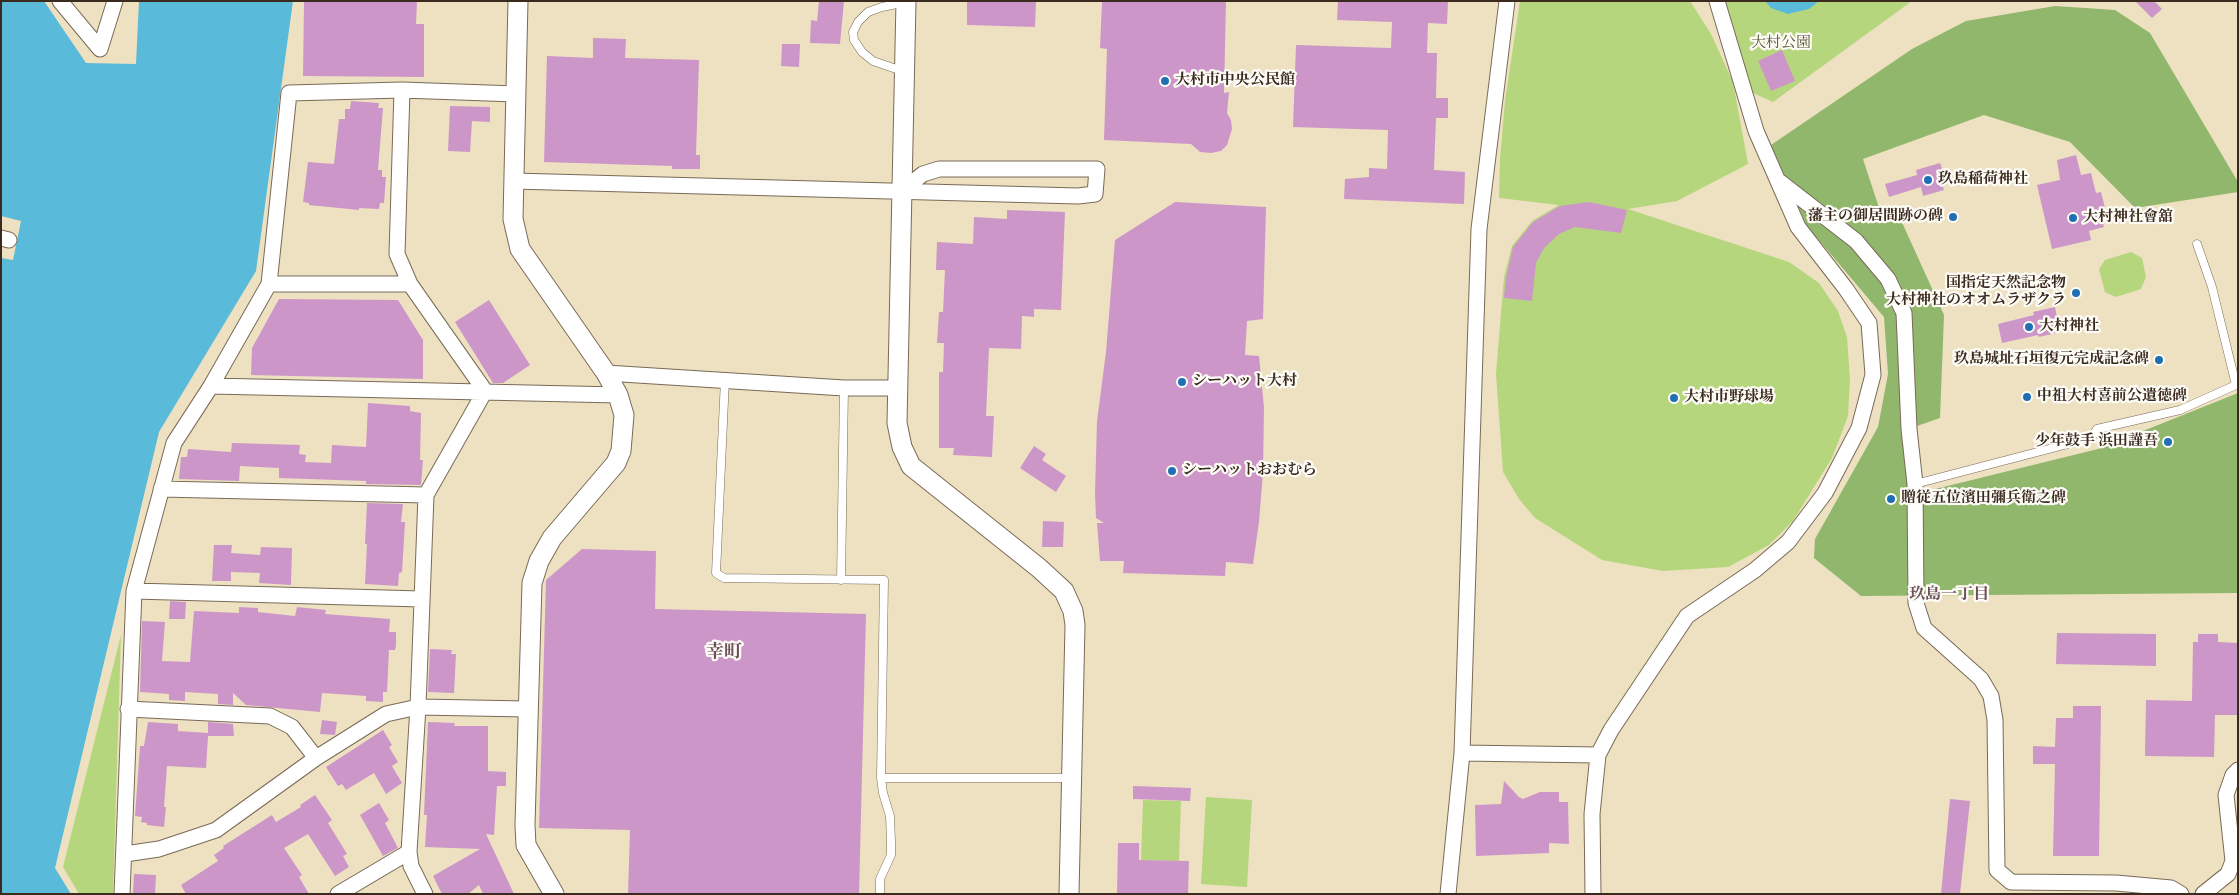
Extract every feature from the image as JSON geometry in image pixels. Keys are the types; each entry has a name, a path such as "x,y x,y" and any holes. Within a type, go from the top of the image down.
{"street":[{"path":"63,3 100,49 115,1"},
{"path":"518,1 513,219 520,249 606,373 618,395 624,415 621,450 616,463 552,538 538,561 534,576 530,616 527,709 526,845 554,894"},
{"path":"1448,894 1462,753 1479,230 1508,1"},
{"path":"1593,894 1592,814 1598,755 1611,730 1687,616 1755,570 1788,542 1826,493 1859,428 1873,375 1869,323 1846,289 1798,227 1756,130 1717,1"},
{"path":"906,2 897,423 902,447 911,466 1040,568 1064,591 1073,611 1075,625 1069,894"},
{"path":"122,894 134,590 160,489 174,444 211,386 268,284 289,93 402,90 516,94"},
{"path":"402,90 396,254 410,284 486,391"},
{"path":"513,181 903,190 1095,194 1097,170 939,169 923,174 903,190"},
{"path":"1779,181 1856,241 1888,279 1904,313 1909,429 1915,484 1916,603 1924,628 1981,679 1991,696 1996,720 1997,870 2011,882 2116,882 2171,888 2181,894"},
{"path":"268,284 410,284"},
{"path":"606,373 844,388 897,388"},
{"path":"211,386 618,395"},
{"path":"425,894 410,866 409,852 418,707 426,495 486,391"},
{"path":"160,489 426,495"},
{"path":"134,590 421,599"},
{"path":"125,854 159,849 216,830 316,758 386,714 418,707 527,709"},
{"path":"128,709 270,716 292,727 316,758"},
{"path":"1462,753 1598,755"},
{"path":"2203,894 2228,874 2233,861 2226,795 2233,775 2238,770"},
{"path":"338,894 409,852"}],"lane":[{"path":"905,72 873,62 862,52 854,40 853,32 858,22 868,12 906,2"},
{"path":"1915,484 2091,438 2098,430 2180,410 2236,385 2212,287 2197,244"},
{"path":"725,379 716,573 724,578 884,580 881,778 890,816 891,842 890,855 880,879 880,894"},
{"path":"841,580 844,388"},
{"path":"881,778 1071,778"}],"green space":[{"name":"大村市野球場","path":"1520,1 1690,1 1711,34 1733,82 1748,164 1677,201 1628,209 1789,262 1819,283 1838,311 1847,337 1850,380 1848,416 1832,458 1793,521 1769,545 1728,567 1663,571 1602,560 1535,518 1519,499 1503,472 1496,374 1504,277 1512,246 1532,221 1559,205 1499,198 1505,101"},
{"name":"大村公園","path":"1719,1 1912,1 1773,102 1753,93"},
{"path":"2055,6 2115,10 2150,33 2238,182 2238,192 2135,208 2070,142 1984,115 1863,159 1884,223 1900,218 1944,315 1940,418 1917,426 1923,492 2098,449 2238,393 2238,593 1861,596 1814,558 1815,539 1878,427 1888,374 1884,317 1807,226 1771,145 1912,49 1966,21"},
{"path":"2131,252 2142,258 2146,277 2141,289 2116,297 2105,292 2099,269 2105,260"},
{"path":"121,635 113,894 79,894 63,867"},
{"path":"1206,797 1252,800 1247,887 1201,884"},
{"path":"1143,800 1181,801 1179,861 1141,860"}],"water":[{"path":"1,1 44,1 86,63 136,64 139,1 293,1 256,271 159,432 55,868 71,894 1,894 1,258 13,260 21,221 1,216"},
{"path":"1765,1 1819,1 1809,9 1788,14 1771,8"}],"building":[{"path":"304,1 417,1 416,24 424,24 424,77 303,76"},
{"path":"819,1 844,1 840,44 810,43 811,20 817,21"},
{"path":"967,1 1036,1 1035,27 967,25"},
{"name":"大村市中央公民館","path":"1102,1 1226,1 1224,93 1229,92 1227,113 1231,120 1232,129 1227,145 1221,151 1211,153 1200,152 1191,144 1104,140 1107,49 1100,48"},
{"path":"1338,1 1448,1 1447,24 1428,23 1427,53 1437,53 1436,98 1448,98 1448,118 1436,118 1434,170 1465,172 1464,204 1344,199 1345,179 1369,177 1369,168 1387,169 1388,130 1293,127 1296,45 1391,48 1392,22 1337,20"},
{"path":"2135,1 2154,1 2162,9 2152,18"},
{"path":"593,38 626,39 625,58 699,60 696,155 700,155 700,169 672,169 672,166 544,162 547,56 593,58"},
{"path":"782,44 800,44 799,67 781,66"},
{"path":"1782,50 1795,81 1771,91 1758,61"},
{"path":"351,101 379,103 378,108 383,108 378,170 382,170 382,177 386,177 384,203 380,203 379,209 359,208 359,210 309,205 309,203 303,202 308,162 334,164 339,119 345,119 345,109 350,109"},
{"path":"450,106 490,107 490,122 472,121 470,152 448,151"},
{"name":"大村神社會舘","path":"2076,155 2081,175 2091,173 2096,193 2101,192 2105,208 2099,210 2104,227 2089,231 2091,240 2052,249 2037,185 2060,180 2057,160"},
{"name":"玖島稲荷神社","path":"1940,163 1946,179 1941,181 1944,190 1923,196 1921,187 1889,197 1885,184 1917,175 1916,170"},
{"name":"シーハット大村","path":"1175,202 1266,207 1263,319 1247,321 1245,355 1259,356 1264,408 1263,472 1259,522 1253,564 1226,562 1225,576 1123,573 1124,561 1100,561 1097,523 1104,523 1096,518 1097,421 1106,352 1115,240"},
{"path":"1589,202 1627,210 1621,233 1575,227 1559,234 1544,248 1536,263 1532,301 1504,298 1506,277 1513,247 1533,222 1560,206"},
{"path":"1007,210 1065,212 1061,310 1034,309 1034,317 1022,316 1021,349 989,348 986,416 994,416 992,457 953,455 954,448 939,448 939,372 943,372 944,343 937,343 939,312 943,312 945,270 936,270 937,242 973,244 974,217 1007,219"},
{"path":"279,299 398,300 423,340 423,379 251,375 252,348"},
{"path":"489,300 530,365 503,383 493,383 455,322"},
{"name":"大村神社","path":"2055,307 2060,332 2002,343 1998,324 2034,315 2033,312"},
{"path":"368,403 410,406 410,411 421,413 420,460 423,460 421,485 366,484 366,481 279,478 279,468 240,466 239,481 179,479 181,457 187,457 188,449 231,452 232,443 300,445 299,454 306,455 305,462 331,463 332,445 366,447"},
{"path":"1034,446 1046,454 1042,460 1066,476 1056,492 1020,468"},
{"path":"367,503 403,504 401,522 405,522 402,572 399,573 398,586 365,584"},
{"path":"1043,521 1064,522 1063,547 1042,547"},
{"path":"214,545 232,545 231,553 260,555 261,547 292,548 291,585 259,583 260,573 231,572 231,581 212,581"},
{"path":"582,549 656,551 655,609 866,614 859,894 628,894 630,830 539,828 546,580"},
{"path":"170,601 186,602 185,619 169,619"},
{"path":"239,607 258,608 258,612 295,616 297,607 326,610 325,614 390,619 389,632 396,632 396,646 395,650 389,650 387,692 383,692 383,702 366,701 366,696 322,693 320,712 246,705 233,693 233,705 218,704 218,694 185,692 185,701 169,700 169,694 140,692 142,621 165,622 162,661 190,662 194,611 239,613"},
{"path":"2057,633 2156,634 2156,666 2056,664"},
{"path":"2198,634 2218,634 2218,642 2238,643 2238,715 2215,715 2214,757 2145,756 2146,700 2192,701 2193,642 2198,642"},
{"path":"430,649 452,650 451,654 456,654 454,693 428,692"},
{"path":"2073,706 2101,706 2099,856 2053,856 2055,764 2033,764 2033,746 2055,747 2056,718 2073,718"},
{"path":"322,720 337,722 335,735 320,734"},
{"path":"148,722 178,724 178,731 208,733 208,722 233,724 234,736 208,736 206,768 167,766 164,827 147,825 147,823 141,822 142,817 135,816 140,746 144,746"},
{"path":"428,722 455,723 454,726 488,726 488,771 506,772 506,786 497,786 494,835 486,834 514,894 483,894 479,885 468,894 442,894 433,876 480,849 425,847 427,815 424,815"},
{"path":"383,730 392,745 389,747 398,762 392,766 402,783 386,794 374,773 346,790 342,784 338,786 326,767"},
{"path":"1504,781 1523,799 1540,792 1559,792 1559,802 1568,802 1569,844 1549,843 1549,853 1476,856 1475,805 1501,804"},
{"path":"1133,786 1191,788 1190,801 1133,799"},
{"path":"315,795 332,820 328,823 347,854 343,856 349,867 335,876 308,834 284,848 302,875 299,877 309,894 186,894 181,885 218,861 214,855 224,848 223,846 272,815 276,822 301,807 300,805"},
{"path":"1950,799 1970,801 1960,894 1941,894"},
{"path":"379,803 389,820 385,823 398,848 383,856 360,815"},
{"path":"1118,843 1139,843 1139,860 1189,861 1188,894 1117,893"},
{"path":"134,874 156,875 155,894 133,894"}],"place":[{"name":"大村市中央公民館","path":"1165,81"},
{"name":"玖島稲荷神社","path":"1928,180"},
{"name":"藩主の御居間跡の碑","path":"1953,217"},
{"name":"大村神社會舘","path":"2073,218"},
{"name":"国指定天然記念物 大村神社のオオムラザクラ","path":"2076,293"},
{"name":"大村神社","path":"2029,327"},
{"name":"玖島城址石垣復元完成記念碑","path":"2159,360"},
{"name":"シーハット大村","path":"1182,382"},
{"name":"中祖大村喜前公遺徳碑","path":"2027,397"},
{"name":"大村市野球場","path":"1674,398"},
{"name":"少年鼓手 浜田謹吾","path":"2168,442"},
{"name":"シーハットおおむら","path":"1172,471"},
{"name":"贈従五位濱田彌兵衛之碑","path":"1891,499"}],"district":[{"name":"玖島一丁目","path":"1949,596"},
{"name":"幸町","path":"724,653"}]}
